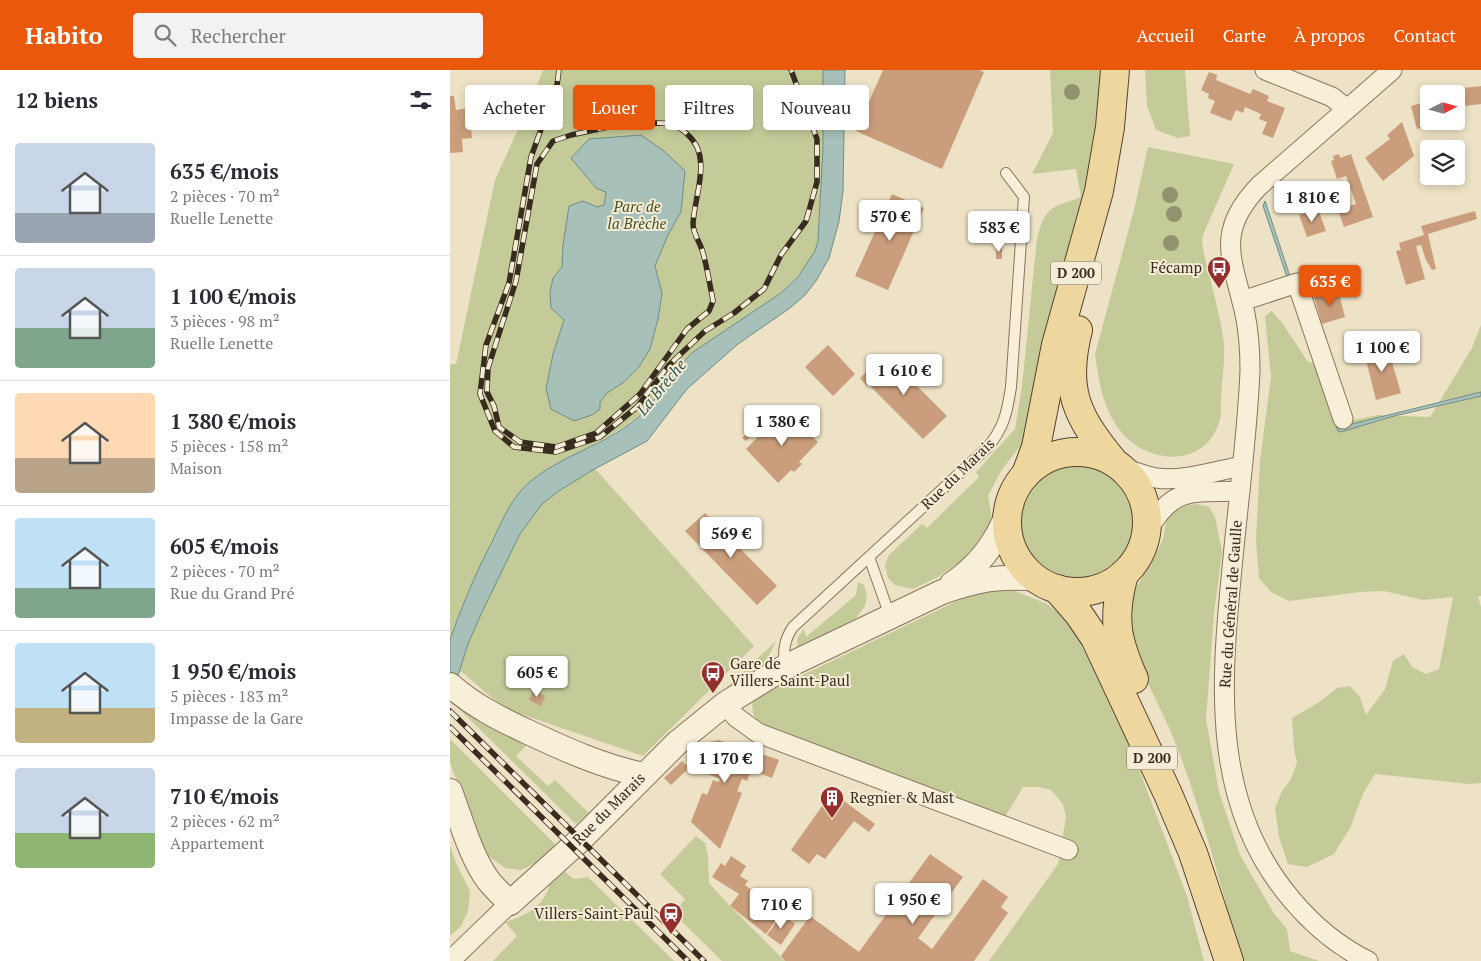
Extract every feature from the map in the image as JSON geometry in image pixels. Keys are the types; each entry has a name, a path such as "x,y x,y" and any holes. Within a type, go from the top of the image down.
{"main road":[{"name":"D 200","path":"1026,474 1036,447 1056,345 1099,191 1110,134 1115,70"},
{"name":"D 200","path":"1118,465 1096,440 1082,418 1074,395 1071,366 1074,344 1103,246 1118,178 1128,116 1130,70"},
{"path":"1067,452 1086,452 1118,465 1133,479 1141,493 1147,517 1146,533 1139,555 1124,574 1111,583 1089,591 1073,592 1047,584 1026,569 1013,550 1007,527 1008,512 1016,488 1026,474 1049,457 1067,452"},
{"name":"D 200","path":"1124,574 1117,611 1121,648 1199,834 1226,950"},
{"name":"D 200","path":"1047,584 1087,626 1102,650 1186,836 1226,950"}],"street":[{"path":"1265,70 1332,97 1347,109"},
{"name":"Rue du Général de Gaulle","path":"1368,961 1347,949 1320,929 1284,892 1248,830 1235,790 1225,726 1224,686 1226,634 1250,371 1247,327 1231,258 1230,240 1235,221 1246,201 1259,186 1392,70"},
{"path":"1242,301 1297,283 1343,419"},
{"path":"1118,465 1148,476 1166,478 1182,477 1242,466"},
{"path":"1146,533 1160,511 1176,498 1192,493 1240,491"},
{"name":"Rue du Marais","path":"942,592 983,558 1002,527 1008,512"},
{"name":"Rue du Marais","path":"510,903 586,834 678,742 725,704 785,667 942,592 965,584 992,578 1018,577 1047,584"},
{"path":"450,685 490,714 570,752 597,763 643,775"},
{"path":"725,704 740,721 758,733 1068,850"},
{"path":"450,790 482,871 510,903 450,961"}],"lane":[{"name":"Rue du Marais","path":"785,667 784,646 788,634 793,627 987,448 1002,429 1011,387 1024,197 1006,173"},
{"path":"869,557 890,616"}],"green space":[{"name":"Parc de la Brèche","path":"543,70 823,70 823,85 763,85 763,130 823,130 818,241 812,257 802,272 773,299 687,357 661,393 631,422 580,452 754,646 643,756 504,708 450,662 450,364 456,364 495,180 518,130 563,130 563,85 537,85"},
{"path":"1050,70 1104,70 1097,141 1028,436 1001,471 988,496 992,519 982,537 962,560 938,577 913,589 895,585 888,578 885,565 889,555 922,524 927,528 979,477 976,472 1015,429 1022,386 1037,238 1040,227 1047,213 1052,209 1081,197 1076,169 1032,174 1053,133"},
{"path":"1145,70 1185,70 1190,136 1178,138 1156,130 1147,106"},
{"path":"1148,147 1234,164 1203,235 1202,243 1224,344 1221,417 1213,436 1202,447 1189,454 1174,457 1144,450 1130,441 1119,429 1105,402 1095,354 1134,210"},
{"path":"1272,311 1308,362 1329,365 1343,403 1354,420 1378,415 1430,417 1472,348 1481,325 1481,596 1478,596 1481,607 1481,783 1469,784 1375,774 1363,794 1350,828 1334,854 1307,867 1288,864 1279,837 1275,808 1282,791 1290,781 1297,763 1292,718 1318,703 1337,688 1350,686 1360,697 1366,715 1385,689 1393,661 1404,654 1412,667 1426,674 1439,669 1453,597 1423,600 1384,591 1360,592 1289,601 1271,592 1259,578 1256,540 1260,460 1271,377 1265,316"},
{"path":"1078,465 1100,469 1119,481 1131,500 1135,522 1131,544 1119,563 1100,575 1078,579 1056,575 1037,563 1025,544 1021,522 1025,500 1037,481 1056,469"},
{"path":"1196,504 1209,507 1215,517 1222,552 1214,614 1206,719 1219,792 1240,855 1273,912 1287,929 1290,951 1319,961 1242,961 1187,773 1135,650 1128,616 1131,598 1158,549 1169,516 1180,508"},
{"path":"858,582 864,585 867,595 865,606 856,618 799,648 797,647 798,637 804,629 806,637 856,595"},
{"path":"1006,587 1047,604 1060,614 1080,642 1125,732 1187,896 1204,961 989,961 1058,864 1066,817 1063,804 1051,790 1039,787 1023,787 1005,817 758,723 753,713 752,703 761,695 982,589"},
{"path":"776,641 765,664 720,694"},
{"path":"456,706 529,743 516,756 548,786 555,780 589,813 576,824"},
{"path":"450,739 555,844 544,859 521,870 505,868 484,853 450,763"},
{"path":"696,836 705,843 708,856 709,883 785,961 722,961 674,914 685,899 660,874"},
{"path":"450,845 456,863 470,891 468,911 461,926 450,936"},
{"path":"561,869 574,879 588,877 674,961 493,961 517,936 505,922 535,908 545,895 551,878"}],"water":[{"path":"823,70 845,70 845,85 823,85"},
{"path":"823,130 844,130 843,191 839,221 829,258 816,281 805,295 790,308 738,344 687,389 647,441 591,471 542,504 520,534 482,612 468,644 456,682 450,676 450,640 482,563 514,500 532,480 556,464 607,438 631,423 656,398 677,369 693,352 781,293 798,277 815,251 818,241"},
{"path":"641,135 664,151 685,171 681,212 668,235 655,266 662,293 658,319 650,349 639,367 624,382 607,393 600,402 600,409 592,415 574,421 551,409 546,389 553,354 564,320 551,308 550,292 553,278 562,267 563,245 569,206 583,201 597,207 604,205 606,192 596,188 571,158 589,139"},
{"path":"1265,201 1340,427 1481,392 1481,396 1394,416 1341,432 1338,431 1263,206"}],"building":[{"path":"883,70 979,70 984,72 942,169 856,131 869,130 869,102"},
{"path":"1209,72 1217,75 1216,80 1250,94 1253,89 1269,96 1267,101 1285,108 1273,138 1262,134 1267,122 1259,119 1261,114 1245,107 1243,113 1236,110 1231,121 1210,113 1215,101 1208,98 1209,94 1201,90"},
{"path":"1481,86 1481,104 1465,106 1465,88"},
{"path":"450,96 454,96 456,110 465,109 465,130 471,130 472,138 462,139 463,152 450,153"},
{"path":"1420,104 1420,128 1417,129 1411,106"},
{"path":"1402,122 1414,156 1383,181 1365,158 1390,139 1387,135"},
{"path":"1339,154 1340,158 1351,154 1373,217 1344,227 1338,210 1356,204 1346,176 1337,179 1331,161 1334,160 1333,156"},
{"path":"892,194 924,208 888,290 855,276"},
{"path":"1318,209 1326,231 1307,237 1299,215"},
{"path":"1475,211 1477,219 1428,234 1436,269 1432,270 1421,245 1416,246 1425,279 1406,285 1396,251 1401,250 1399,243 1424,235 1421,226"},
{"path":"996,247 1002,247 1002,259 996,259"},
{"path":"1338,290 1345,317 1322,324 1314,297"},
{"path":"828,345 855,374 833,396 805,367"},
{"path":"1387,345 1401,393 1376,400 1364,352"},
{"path":"885,354 947,416 923,439 860,378"},
{"path":"785,410 818,442 799,462 802,464 794,472 791,470 778,483 746,449"},
{"path":"765,415 769,419 746,441 742,438"},
{"path":"705,513 777,586 757,605 685,531"},
{"path":"533,690 545,696 541,706 529,700"},
{"path":"719,740 758,756 759,753 779,760 772,778 751,770 747,781 742,779 737,791 742,793 720,849 691,822 702,793 707,795 713,780 719,782 720,779 698,770 700,763 686,758 700,744"},
{"path":"682,761 689,768 671,785 664,778"},
{"name":"Regnier & Mast","path":"832,792 875,824 869,832 854,821 825,859 817,854 809,864 791,850"},
{"path":"930,854 963,877 918,938 932,949 983,879 1008,897 1001,907 1008,913 974,961 785,961 781,956 810,916 859,952"},
{"path":"731,856 746,866 740,876 748,881 745,885 781,913 766,934 730,906 739,894 712,877 721,863 725,866"},
{"path":"782,914 795,924 781,945 767,935"}],"railway":[{"path":"559,70 557,85 531,157 509,283 486,345 480,394 495,431 514,447 556,452 600,437 637,407 669,365 705,331 734,313 764,289 781,255 806,221 817,182 817,139 791,70"},
{"path":"657,123 670,124 681,129 695,144 699,154 701,165 700,177 693,224 702,250 712,295 713,301 709,311 687,329 640,394 596,433 556,447 520,442 499,427 494,406 487,392 488,368 516,281 537,164 553,141 613,126 657,123"},
{"path":"450,711 704,961"},
{"path":"450,727 688,961"}],"place":[{"name":"Fécamp","path":"1219,289"},
{"name":"Gare de Villers-Saint-Paul","path":"713,694"},
{"name":"Regnier & Mast","path":"832,819"},
{"name":"Villers-Saint-Paul","path":"671,935"}],"water label":[{"name":"La Brèche","path":"661,387"}]}
